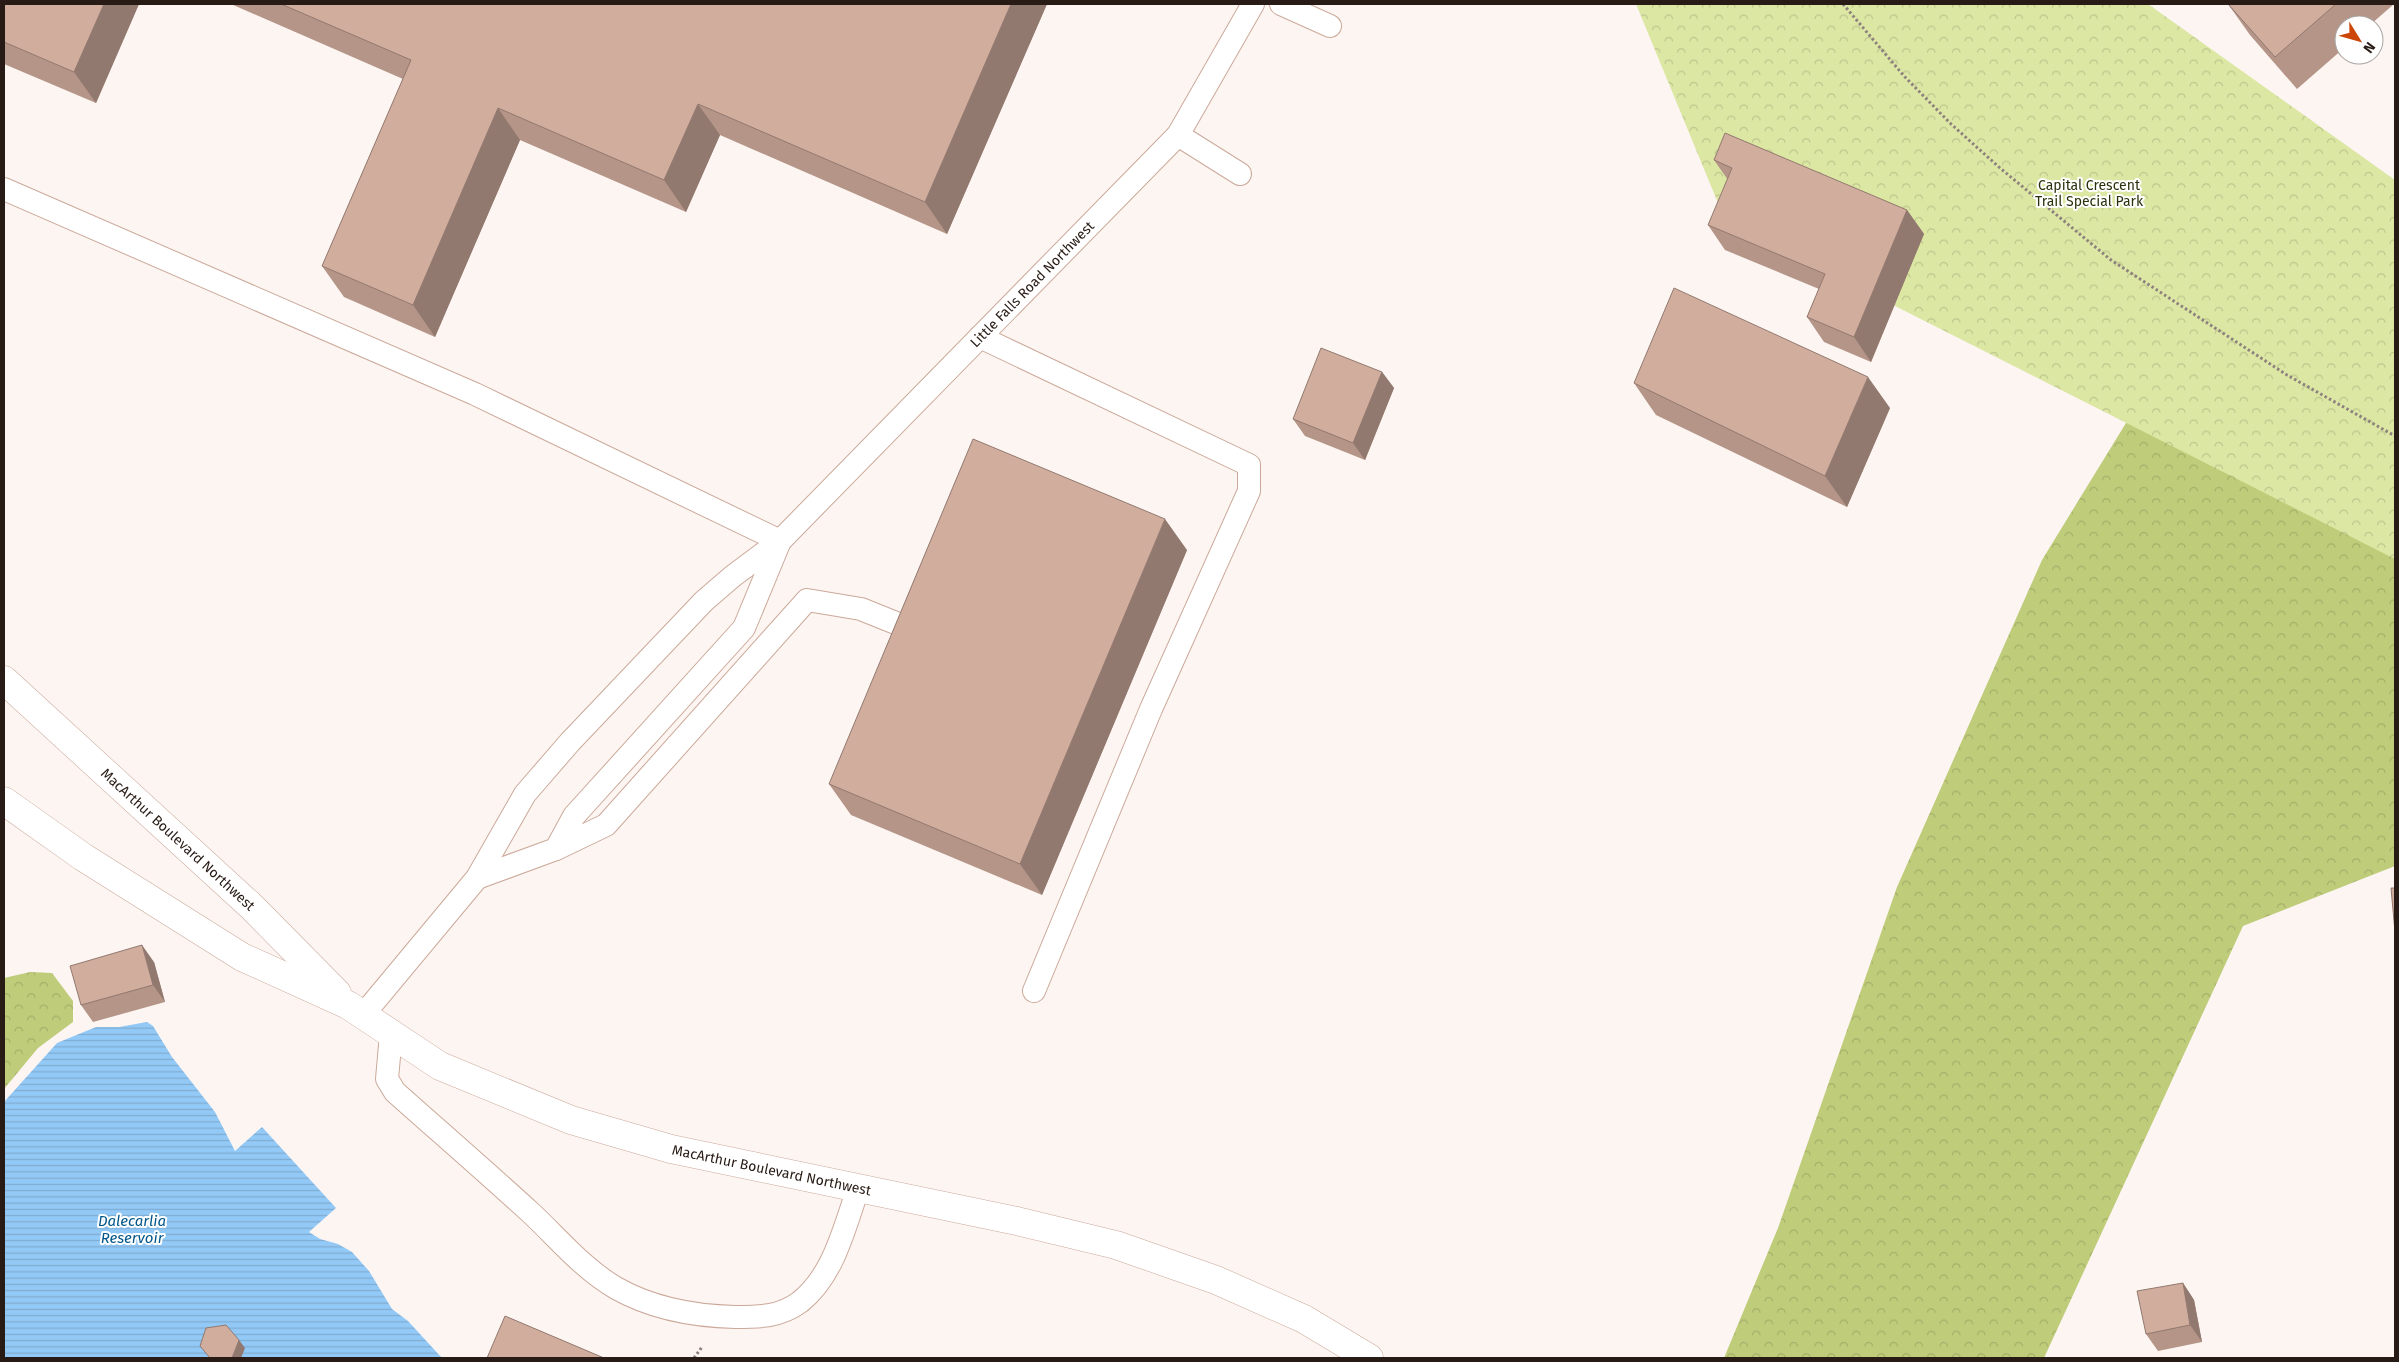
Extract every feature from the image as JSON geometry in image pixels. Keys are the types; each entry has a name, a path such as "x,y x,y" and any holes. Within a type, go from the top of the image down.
{"main road":[{"name":"MacArthur Boulevard Northwest","path":"4,680 252,907 355,1010"},
{"name":"MacArthur Boulevard Northwest","path":"4,801 83,857 242,957 355,1010 440,1066 571,1120 671,1149 1017,1221 1116,1246 1216,1280 1304,1319 1369,1358"}],"lane":[{"name":"Little Falls Road Northwest","path":"780,541 1178,135 1254,4"},
{"path":"1281,4 1330,26"},
{"path":"1178,135 1240,174"},
{"path":"4,189 475,394 780,541"},
{"path":"980,337 1249,465 1249,491 1147,718 1034,991"},
{"path":"556,848 574,816 744,628 780,541"},
{"path":"355,1010 477,878 526,794 570,742 704,602 733,576 780,541"},
{"path":"477,878 556,848 606,825 807,600 861,609 926,635"},
{"path":"391,1034 388,1079 395,1092 532,1214 584,1264 615,1288 680,1314 711,1317 768,1317 786,1311 800,1302 817,1284 828,1266 836,1250 858,1189"}],"path":[{"path":"1843,4 1904,76 1951,124 2000,168 2112,260 2287,375 2395,436"}],"green space":[{"name":"Capital Crescent Trail Special Park","path":"1636,4 2148,4 2395,180 2395,559 1725,220"},
{"path":"2395,358 2395,866 2243,926 2044,1358 1724,1358 1778,1228 1897,887 2042,560 2145,392"},
{"path":"30,972 52,973 73,1001 73,1022 38,1048 4,1089 4,978"}],"water":[{"name":"Dalecarlia Reservoir","path":"147,1022 153,1026 172,1057 215,1112 235,1151 262,1127 336,1208 309,1232 320,1239 338,1244 352,1252 369,1271 392,1309 408,1321 442,1358 4,1358 4,1102 57,1043 96,1027 119,1027"}],"building":[{"path":"4,4 104,4 74,72 4,42"},
{"path":"281,4 1011,4 925,202 698,104 664,180 498,108 413,305 322,266 411,60"},
{"path":"2228,4 2336,4 2275,57"},
{"path":"1725,133 1907,210 1854,337 1807,317 1825,274 1708,225 1732,168 1714,160"},
{"path":"1674,288 1868,377 1825,476 1634,383"},
{"path":"1321,348 1382,372 1353,443 1293,419"},
{"path":"973,439 1165,519 1020,864 829,784"},
{"path":"2391,888 2395,888 2395,932"},
{"path":"142,945 153,985 81,1005 70,966"},
{"path":"2183,1283 2190,1325 2146,1334 2137,1291"},
{"path":"505,1316 604,1358 487,1358"},
{"path":"226,1325 239,1340 232,1358 210,1358 200,1346 206,1328"}]}
